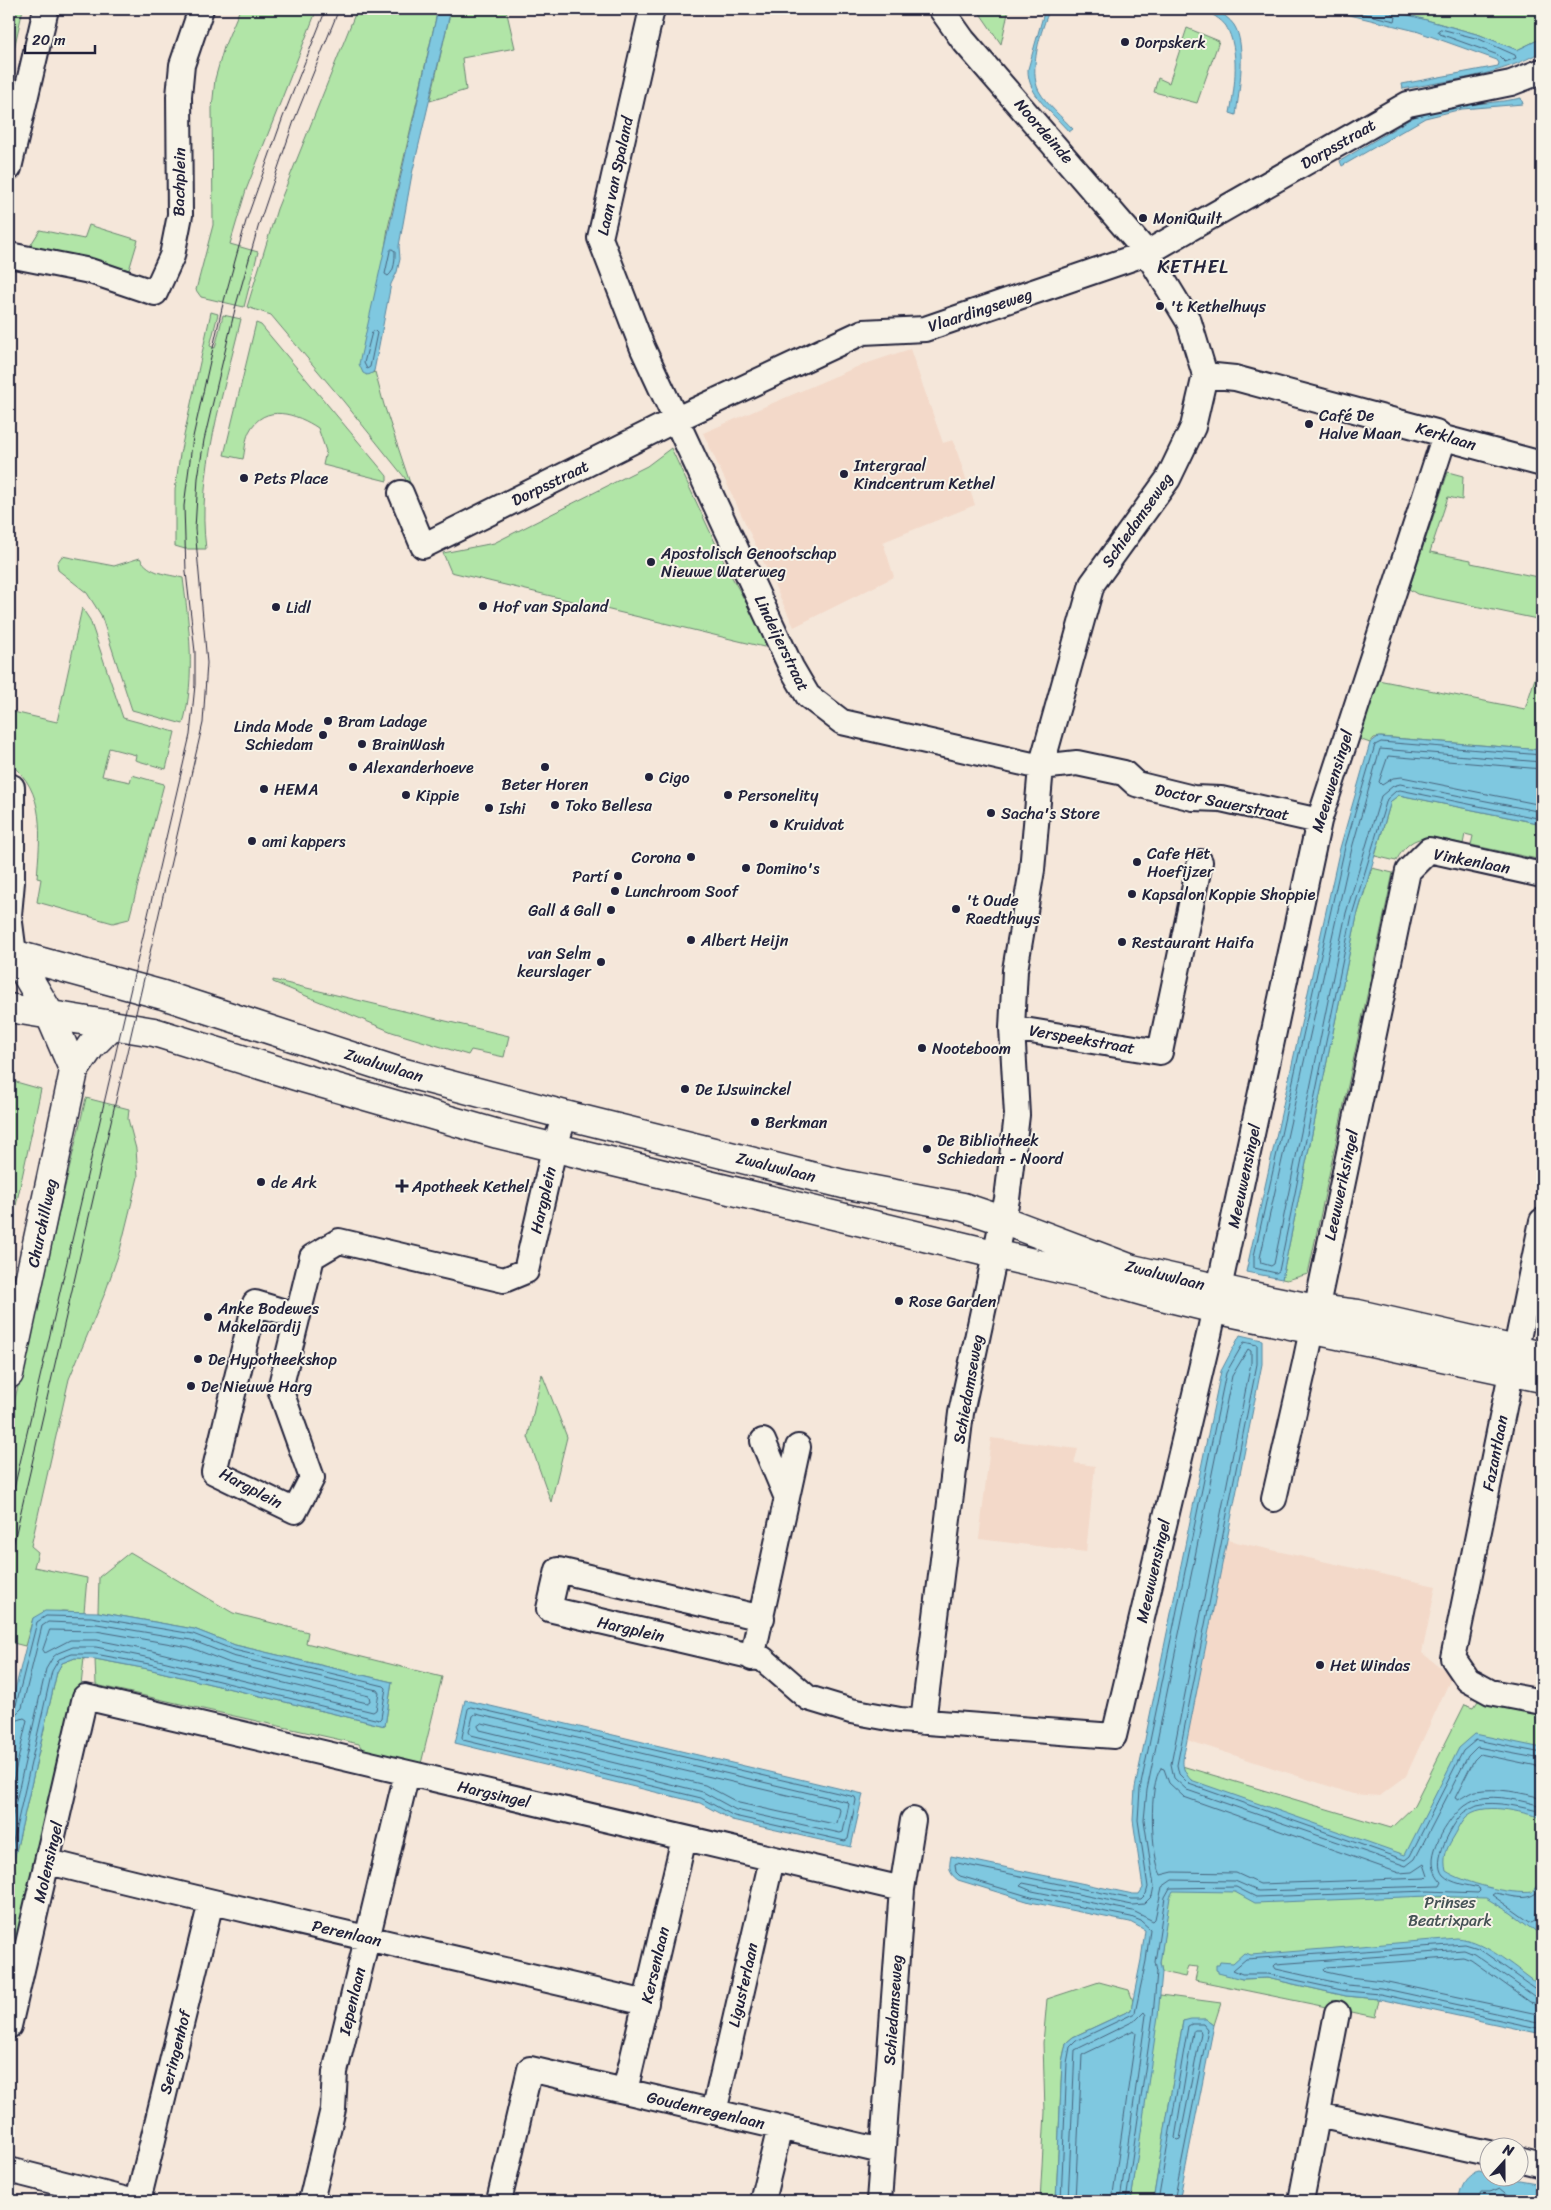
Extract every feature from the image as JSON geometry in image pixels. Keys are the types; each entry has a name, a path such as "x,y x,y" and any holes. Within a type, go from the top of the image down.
{"main road":[{"name":"Zwaluwlaan","path":"11,954 170,997 398,1071 842,1184 963,1207 1217,1299"},
{"path":"9,982 11,954"},
{"path":"11,954 43,1002 74,1071"},
{"path":"43,1002 62,983 94,977"},
{"name":"Zwaluwlaan","path":"9,1006 43,1002 111,1026 154,1032 299,1077 554,1149 1058,1268 1149,1293 1217,1299 1513,1361 1542,1378"},
{"name":"Churchillweg","path":"9,1374 74,1071 91,1046 111,1026"},
{"name":"Zwaluwlaan","path":"1513,1361 1542,1356"}],"street":[{"path":"9,168 46,9"},
{"name":"Bachplein","path":"9,254 90,271 156,293 172,256 180,215 179,96 182,65 201,9"},
{"name":"Laan van Spaland","path":"652,9 600,238 643,349 677,419"},
{"name":"Noordeinde","path":"941,9 964,40 1147,253"},
{"name":"Dorpsstraat","path":"1147,253 1408,104 1511,83 1542,70"},
{"path":"1147,253 1188,322 1205,375"},
{"name":"Vlaardingseweg","path":"677,419 863,332 925,329 1147,253"},
{"name":"Kerklaan","path":"1205,375 1235,378 1436,432 1444,438 1542,464"},
{"name":"Schiedamseweg","path":"1041,767 1092,584 1168,479 1193,427 1205,375"},
{"name":"Dorpsstraat","path":"401,493 423,546 677,419"},
{"name":"Lindeijerstraat","path":"677,419 791,667 808,696 842,722 1041,767"},
{"name":"Meeuwensingel","path":"924,1722 1114,1736 1217,1299 1318,822 1444,438"},
{"name":"Doctor Sauerstraat","path":"1041,767 1077,763 1124,773 1136,784 1193,798 1221,799 1318,822"},
{"name":"Verspeekstraat","path":"1041,767 1032,870 1015,970 1012,1028 1160,1052 1200,862"},
{"path":"9,786 12,787 12,882 9,916 11,954"},
{"name":"Vinkenlaan","path":"1408,871 1429,850 1542,875"},
{"name":"Leeuweriksingel","path":"1274,1499 1314,1319 1408,871"},
{"name":"Schiedamseweg","path":"924,1722 961,1413 1007,1199 1017,1115 1012,1028"},
{"name":"Hargplein","path":"298,1316 254,1303 214,1472 295,1511 312,1478 280,1388 298,1316 312,1257 339,1241 504,1280 526,1271 554,1149 565,1115"},
{"name":"Fazantlaan","path":"1542,1221 1453,1658 1468,1680 1490,1692 1542,1702"},
{"path":"763,1441 787,1498"},
{"path":"752,1658 798,1447"},
{"name":"Hargplein","path":"762,1618 558,1570 548,1609 762,1660 808,1698 851,1710 900,1720 924,1722"},
{"name":"Hargsingel","path":"86,1697 902,1889"},
{"name":"Molensingel","path":"9,2026 49,1862 86,1697"},
{"name":"Iepenlaan","path":"311,2201 333,2109 336,2072 406,1773"},
{"name":"Schiedamseweg","path":"879,2201 902,1889 913,1820"},
{"name":"Kersenlaan","path":"625,2091 684,1838"},
{"name":"Ligusterlaan","path":"714,2112 772,1859"},
{"name":"Perenlaan","path":"49,1862 211,1902 646,2003"},
{"name":"Seringenhof","path":"138,2201 211,1902"},
{"path":"1301,2201 1337,2013"},
{"name":"Goudenregenlaan","path":"499,2201 530,2069 882,2151"},
{"path":"1318,2115 1478,2151"},
{"path":"762,2201 780,2127"},
{"path":"1528,2161 1542,2164"},
{"path":"9,2170 131,2201"}],"shaded area":[{"name":"Intergraal Kindcentrum Kethel","path":"910,349 943,443 953,440 975,505 883,542 894,577 794,627 703,433 859,366"},
{"path":"991,1438 1078,1449 1074,1463 1095,1466 1086,1552 979,1539"},
{"name":"Het Windas","path":"1227,1540 1436,1586 1422,1653 1452,1676 1406,1776 1380,1796 1353,1794 1187,1740"}],"green space":[{"path":"9,9 23,9 9,71"},
{"path":"240,9 317,9 246,190 230,244 258,252 244,307 201,297 196,290 213,225 212,108 215,79 224,47"},
{"path":"357,9 438,9 388,228 366,375 375,372 423,522 405,478 344,402 271,315 247,307 277,209"},
{"path":"451,9 506,9 515,48 462,58 466,90 430,101"},
{"path":"977,9 1009,9 1001,44"},
{"path":"1387,9 1542,9 1542,38 1517,50 1480,35"},
{"path":"1187,28 1219,41 1197,103 1154,92 1158,78 1169,83"},
{"path":"89,225 138,240 129,270 30,246 40,230 84,239"},
{"path":"211,312 218,314 210,346 215,348 223,315 241,319 213,433 208,462 204,520 206,549 185,549 175,546 175,490 180,454"},
{"path":"256,323 261,325 387,476 387,481 323,465 326,451 318,428 291,415 272,414 263,417 255,423 248,435 243,459 224,455"},
{"path":"671,448 728,570 769,644 764,647 451,572 443,553 494,543 647,466"},
{"path":"1448,472 1463,476 1462,500 1448,497 1430,552 1542,578 1542,620 1417,594 1409,589"},
{"path":"62,556 114,566 140,558 153,570 183,578 189,633 190,669 187,706 183,724 132,710 101,615 87,593 58,570 57,563"},
{"path":"82,608 90,620 123,718 175,732 166,769 135,760 136,755 109,748 102,776 130,782 132,775 164,784 129,919 113,923 37,902 41,879 37,878 38,815 30,787 21,774 9,763 9,711 57,722"},
{"path":"1542,657 1542,750 1381,737 1374,738 1370,743 1359,739 1378,680 1525,709"},
{"path":"1399,795 1542,824 1542,860 1471,845 1473,836 1465,834 1463,844 1434,838 1417,840 1403,851 1396,861 1375,856 1391,801"},
{"path":"1372,868 1393,873 1308,1274 1287,1280 1282,1279 1357,916"},
{"path":"273,980 509,1036 504,1057 471,1050 468,1055 392,1032 273,982"},
{"path":"9,1080 41,1089 9,1238"},
{"path":"86,1098 129,1109 128,1119 136,1149 138,1177 120,1250 105,1293 69,1379 31,1546 38,1552 34,1567 87,1578 84,1612 62,1611 33,1618 25,1646 9,1642 9,1424"},
{"path":"542,1374 567,1437 551,1502 528,1437"},
{"path":"130,1552 233,1613 308,1632 306,1643 442,1677 420,1768 366,1755 359,1744 96,1685 95,1659 148,1669 385,1726 392,1682 235,1645 194,1629 98,1612 99,1577"},
{"path":"75,1658 84,1658 80,1695 9,1993 9,1882 57,1672 62,1663"},
{"name":"Prinses Beatrixpark","path":"1478,1701 1542,1715 1542,2018 1219,1970 1242,1979 1267,1978 1346,1996 1379,1999 1375,2017 1195,1980 1198,1967 1188,1966 1185,1977 1162,1972 1160,1962 1187,1775 1182,1766 1391,1828 1414,1806 1465,1704 1474,1707"},
{"path":"1099,1982 1129,1990 1133,2001 1131,2010 1073,2037 1066,2043 1062,2062 1056,2201 1040,2201 1045,2112 1043,2043 1047,1999"},
{"path":"1160,1995 1221,2003 1214,2025 1206,2019 1183,2021 1153,2201 1131,2201"}],"water":[{"path":"438,9 451,9 412,174 399,246 400,259 397,272 391,284 374,371 366,375 359,364"},
{"path":"1045,9 1050,9 1037,50 1035,62 1036,83 1046,101 1073,129 1069,132 1042,104 1029,78 1028,69"},
{"path":"1204,9 1217,9 1234,25 1238,34 1241,69 1236,115 1230,113 1235,57 1230,36 1224,23"},
{"path":"1325,9 1387,9 1480,35 1517,50 1542,38 1542,51 1492,72 1403,89 1402,84 1498,66 1499,63 1497,60 1416,31"},
{"path":"1521,98 1523,104 1462,109 1425,118 1342,166 1340,161 1412,118 1426,113 1440,109"},
{"path":"1378,737 1542,750 1542,824 1399,795 1391,801 1357,916 1282,1279 1246,1272 1340,848 1370,743"},
{"path":"1240,1335 1262,1340 1262,1364 1184,1756 1184,1770 1191,1780 1405,1855 1459,1748 1475,1734 1542,1748 1542,1818 1502,1809 1481,1810 1472,1813 1463,1820 1447,1850 1445,1862 1446,1871 1464,1880 1500,1890 1532,1892 1542,1879 1542,1917 1539,1916 1542,1922 1542,1937 1511,1913 1486,1898 1428,1896 1255,1903 1235,1892 1173,1891 1170,1897 1160,1963 1162,1972 1158,2016 1131,2201 1056,2201 1062,2062 1066,2043 1073,2037 1131,2010 1145,1930 1130,1922 1030,1902 958,1880 952,1875 950,1870 951,1856 1133,1894 1139,1894 1143,1888 1133,1820 1135,1788 1221,1371"},
{"path":"45,1611 98,1612 194,1629 235,1645 392,1682 385,1726 148,1669 95,1659 75,1658 62,1663 57,1672 9,1882 9,1714 33,1618"},
{"path":"465,1700 863,1794 851,1847 732,1820 700,1803 455,1743"},
{"path":"1457,1938 1479,1944 1490,1950 1542,1987 1542,2034 1379,1999 1346,1996 1267,1978 1242,1979 1218,1973 1216,1970 1216,1965 1219,1965 1220,1962 1233,1963 1244,1953 1251,1955"},
{"path":"1206,2019 1214,2025 1179,2201 1153,2201 1183,2021"},
{"path":"1478,2172 1478,2188 1528,2188 1528,2182 1542,2184 1542,2201 1458,2201 1462,2187 1467,2179"}],"tram line":[{"path":"9,1510 190,735 195,685 195,652 186,572 184,506 193,437 222,308 246,221 283,117 326,9"},
{"path":"9,1563 203,723 207,663 195,529 198,478 204,440 236,305 259,224 294,121 339,9"}],"place":[{"name":"Dorpskerk","path":"1125,42"},
{"name":"MoniQuilt","path":"1143,218"},
{"name":"'t Kethelhuys","path":"1160,306"},
{"name":"Café De Halve Maan","path":"1309,424"},
{"name":"Intergraal Kindcentrum Kethel","path":"844,474"},
{"name":"Pets Place","path":"244,478"},
{"name":"Apostolisch Genootschap Nieuwe Waterweg","path":"651,562"},
{"name":"Hof van Spaland","path":"483,606"},
{"name":"Lidl","path":"276,607"},
{"name":"Bram Ladage","path":"328,721"},
{"name":"Linda Mode Schiedam","path":"323,735"},
{"name":"BrainWash","path":"362,744"},
{"name":"Alexanderhoeve","path":"353,767"},
{"name":"Beter Horen","path":"545,767"},
{"name":"Cigo","path":"649,777"},
{"name":"HEMA","path":"264,789"},
{"name":"Kippie","path":"406,795"},
{"name":"Personelity","path":"728,795"},
{"name":"Toko Bellesa","path":"555,805"},
{"name":"Ishi","path":"489,808"},
{"name":"Sacha's Store","path":"991,813"},
{"name":"Kruidvat","path":"774,824"},
{"name":"ami kappers","path":"252,841"},
{"name":"Corona","path":"691,857"},
{"name":"Cafe Het Hoefijzer","path":"1137,862"},
{"name":"Domino's","path":"746,868"},
{"name":"Partí","path":"618,876"},
{"name":"Lunchroom Soof","path":"615,891"},
{"name":"Kapsalon Koppie Shoppie","path":"1132,894"},
{"name":"'t Oude Raedthuys","path":"956,909"},
{"name":"Gall & Gall","path":"611,910"},
{"name":"Albert Heijn","path":"691,940"},
{"name":"Restaurant Haifa","path":"1122,942"},
{"name":"van Selm keurslager","path":"601,962"},
{"name":"Nooteboom","path":"922,1048"},
{"name":"De IJswinckel","path":"685,1089"},
{"name":"Berkman","path":"755,1122"},
{"name":"De Bibliotheek Schiedam - Noord","path":"927,1149"},
{"name":"de Ark","path":"261,1182"},
{"name":"Apotheek Kethel","path":"402,1186"},
{"name":"Rose Garden","path":"899,1301"},
{"name":"Anke Bodewes Makelaardij","path":"208,1317"},
{"name":"De Hypotheekshop","path":"198,1359"},
{"name":"De Nieuwe Harg","path":"191,1386"},
{"name":"Het Windas","path":"1320,1665"}],"district":[{"name":"KETHEL","path":"1193,266"}]}
